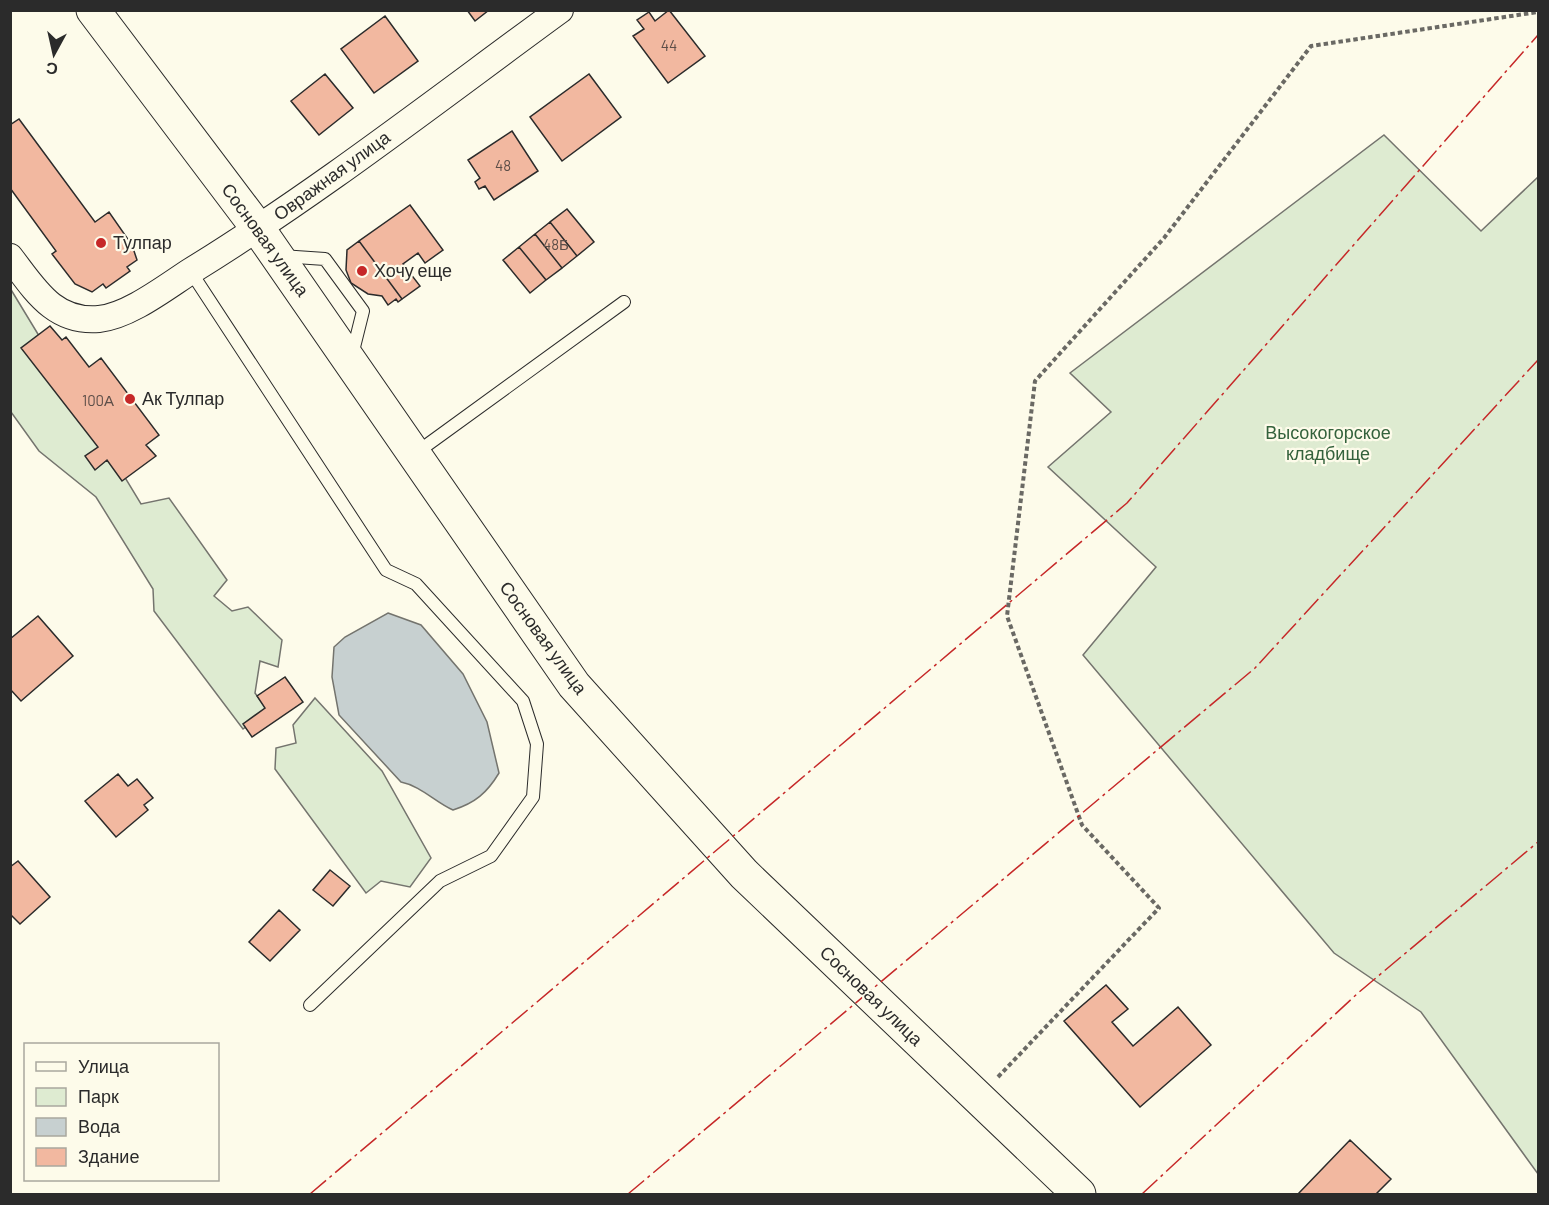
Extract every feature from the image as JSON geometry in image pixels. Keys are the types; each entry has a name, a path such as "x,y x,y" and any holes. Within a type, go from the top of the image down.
{"street":[{"name":"Сосновая улица","path":"93,10 268,243 574,685 744,874 1078,1194"},
{"name":"Овражная улица","path":"10,257 45,303 69,315 99,319 133,307 190,272 268,243 560,10"}],"lane":[{"path":"190,272 386,570 416,584 523,701 537,744 533,797 491,856 440,881 310,1005"},
{"path":"414,454 624,302"}],"path":[{"path":"978,1098 1159,908 1082,825 1007,616 1035,381 1164,238 1311,46 1539,12"}],"green space":[{"name":"Высокогорское кладбище","path":"1384,135 1481,231 1538,177 1538,1174 1421,1012 1334,953 1083,655 1156,567 1048,467 1111,412 1070,373"},
{"path":"10,288 141,504 169,498 227,580 214,596 232,611 248,607 282,640 278,667 260,661 255,693 268,711 243,729 154,611 153,589 96,497 39,451 11,412"},
{"path":"315,698 382,771 431,858 410,887 381,881 366,893 275,769 276,748 296,743 293,725"}],"water":[{"path":"388,613 421,625 463,674 487,722 499,773 480,796 453,810 415,787 401,782 339,715 332,677 334,647 345,637"}],"building":[{"path":"467,10 489,10 475,21"},
{"path":"669,10 705,56 668,83 633,36 644,29 637,20 649,12 655,21"},
{"path":"385,16 418,61 374,93 341,49"},
{"path":"325,74 353,108 319,135 291,101"},
{"path":"589,74 621,117 562,161 530,117"},
{"path":"19,119 95,222 109,212 132,245 137,260 127,267 130,271 106,288 103,284 92,292 75,284 52,254 56,251 10,188 10,125"},
{"path":"512,131 538,171 494,200 485,186 479,189 475,182 480,178 468,160"},
{"path":"410,205 443,250 425,263 418,253 403,264 420,286 402,299 359,241"},
{"path":"567,209 594,242 577,256 550,222"},
{"path":"550,222 577,256 562,268 535,234"},
{"path":"535,234 562,268 546,280 519,247"},
{"path":"359,241 402,299 398,302 396,299 388,305 382,296 368,294 351,283 346,270 347,250"},
{"path":"519,247 546,280 530,293 503,260"},
{"path":"50,326 62,340 66,337 89,367 101,358 159,435 146,445 156,456 122,481 107,460 95,470 85,456 98,447 21,348"},
{"path":"38,616 73,656 21,701 10,689 10,639"},
{"path":"285,677 303,702 252,737 243,724 265,708 257,696"},
{"path":"118,774 128,786 137,779 153,798 144,805 148,810 116,837 85,801"},
{"path":"18,861 50,897 20,924 10,914 10,867"},
{"path":"330,870 350,886 333,906 313,890"},
{"path":"279,910 300,930 270,961 249,942"},
{"path":"1106,985 1128,1009 1112,1022 1133,1046 1178,1007 1211,1045 1140,1107 1064,1021"},
{"path":"1350,1140 1391,1179 1376,1194 1298,1194"}],"power":[{"path":"310,1194 1127,503 1538,35"},
{"path":"628,1194 1255,668 1538,360"},
{"path":"1142,1194 1358,993 1538,842"}],"place":[{"name":"Тулпар","path":"101,243"},
{"name":"Хочу еще","path":"362,271"},
{"name":"Ак Тулпар","path":"130,399"}]}
